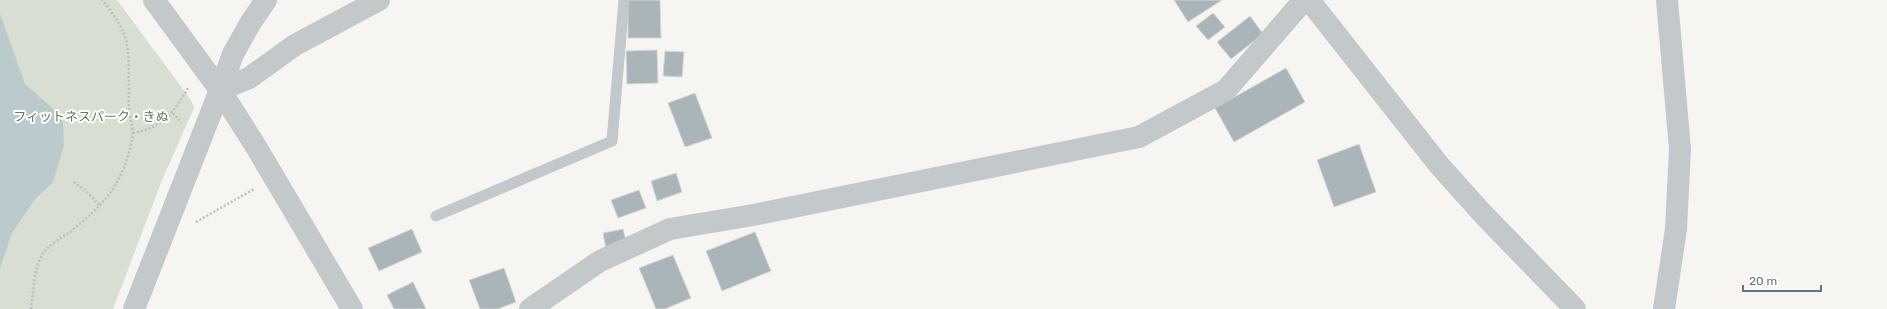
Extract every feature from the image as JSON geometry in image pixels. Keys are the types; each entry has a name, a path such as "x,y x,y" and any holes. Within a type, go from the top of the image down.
{"street":[{"path":"154,0 220,90 269,167 352,309"},
{"path":"134,309 233,54 250,22 266,0"},
{"path":"220,90 248,78 295,45 379,0"},
{"path":"530,309 600,261 670,229 760,213 1139,137 1226,90 1304,0"},
{"path":"1309,0 1439,165 1482,213 1575,309"},
{"path":"1664,309 1676,229 1680,149 1666,0"}],"lane":[{"path":"436,216 612,141 624,0"}],"path":[{"path":"31,309 34,284 43,253 46,249 95,212 100,206 117,184 132,138 129,114 128,47 122,27 102,0"},
{"path":"132,133 142,131 167,119 175,111 190,85"},
{"path":"74,182 89,194 100,206"},
{"path":"196,222 255,189"}],"green space":[{"name":"フィットネスパーク・きぬ","path":"0,0 117,0 191,100 194,108 162,180 113,309 0,309"}],"shaded area":[{"path":"0,14 25,84 60,115 63,123 64,145 53,182 35,199 12,233 0,268"}],"building":[{"path":"628,0 660,0 661,38 628,38"},
{"path":"1174,0 1222,0 1188,22"},
{"path":"1213,13 1225,27 1208,40 1196,26"},
{"path":"1250,16 1263,34 1231,59 1217,42"},
{"path":"657,50 658,83 627,84 626,51"},
{"path":"665,51 684,52 682,77 663,76"},
{"path":"1286,68 1305,102 1234,142 1215,108"},
{"path":"695,93 712,138 685,147 668,103"},
{"path":"1359,144 1376,192 1334,207 1317,160"},
{"path":"676,173 682,192 657,201 651,181"},
{"path":"639,190 646,208 618,218 611,200"},
{"path":"412,229 422,252 379,271 368,248"},
{"path":"623,229 627,245 606,249 603,233"},
{"path":"755,232 771,271 722,291 706,251"},
{"path":"673,255 691,298 665,309 656,309 639,268"},
{"path":"504,268 516,302 498,309 480,309 469,280"},
{"path":"413,282 426,309 394,309 387,295"}]}
